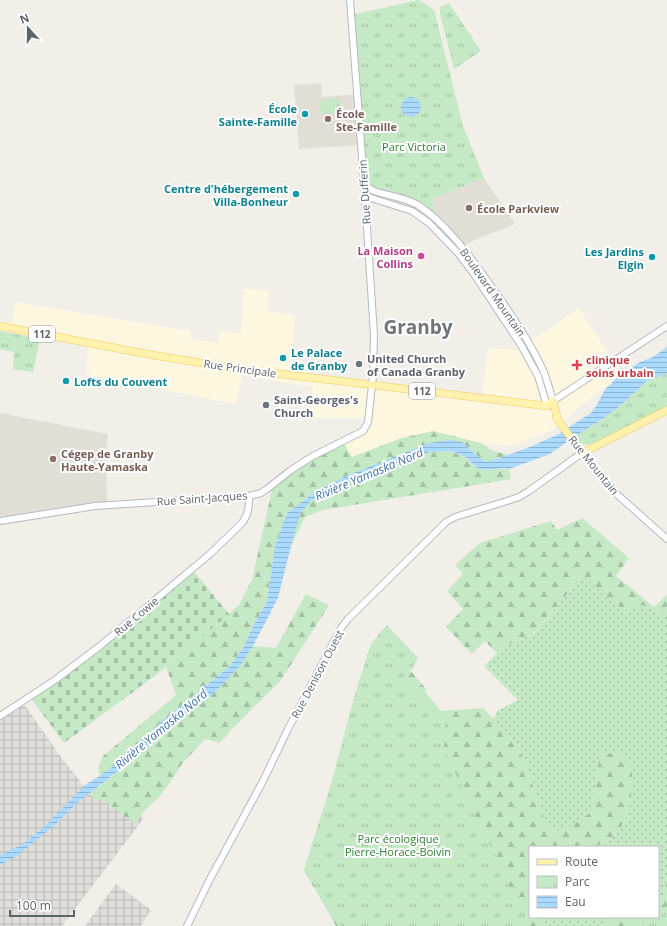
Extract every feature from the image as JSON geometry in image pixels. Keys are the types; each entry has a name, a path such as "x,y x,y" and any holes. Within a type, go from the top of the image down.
{"main road":[{"name":"Rue Principale","path":"0,326 216,366 372,385 550,403"},
{"name":"Rue Mountain","path":"550,403 558,420 582,453"},
{"path":"582,453 667,410"}],"street":[{"name":"Rue Dufferin","path":"350,0 374,335 372,385"},
{"name":"Boulevard Mountain","path":"364,185 416,205 428,212 461,246 507,308 528,341 541,366 550,403"},
{"name":"Boulevard Mountain","path":"365,196 412,211 428,223 458,253 474,274 527,355 550,403"},
{"path":"550,403 667,326"},
{"name":"Rue Saint-Jacques","path":"0,521 95,506 249,496 261,493 291,470 313,456 363,431 368,422 372,385"},
{"name":"Rue Mountain","path":"582,453 611,489 667,539"},
{"name":"Rue Denison Ouest","path":"187,926 210,879 263,781 288,729 341,628 348,619 446,522 455,517 507,501 529,491 582,453"},
{"name":"Rue Cowie","path":"0,716 55,680 100,646 210,554 246,518 249,496"}],"shaded area":[{"name":"École Ste-Famille","path":"321,83 322,97 357,94 361,145 299,149 294,85"},
{"name":"École Parkview","path":"484,178 515,224 463,245 436,217 432,199"},
{"path":"244,289 269,290 267,311 295,315 291,373 482,395 488,348 517,350 579,308 621,373 611,384 594,395 554,429 512,446 481,443 433,431 402,438 352,457 343,442 363,433 370,426 373,418 310,418 313,386 242,375 235,404 86,374 88,347 0,329 0,321 12,323 15,302 191,331 190,339 218,343 220,331 241,334"},
{"name":"Cégep de Granby Haute-Yamaska","path":"0,413 108,434 106,449 107,505 1,521"},
{"path":"22,701 61,757 90,794 98,787 144,818 62,926 0,926 0,716"},
{"path":"116,884 151,910 141,926 85,926"}],"green space":[{"name":"Parc Victoria","path":"419,0 434,10 463,126 484,178 432,199 436,217 416,203 365,185 352,15"},
{"path":"449,3 481,51 454,69 440,14 440,7"},
{"path":"339,98 340,113 321,114 320,102 328,99"},
{"path":"0,331 40,339 33,372 13,369 14,352 0,349"},
{"path":"667,373 667,406 593,444 582,444 575,436 620,406 647,381"},
{"path":"433,431 481,443 491,450 508,455 486,462 462,442 351,474 319,489 287,513 275,546 267,602 255,622 243,648 229,667 162,721 146,737 124,754 112,767 100,776 98,768 103,756 176,695 166,667 239,605 252,580 273,485 291,470 343,442 352,457 402,438"},
{"path":"448,451 464,457 478,468 490,470 509,469 511,479 323,510 305,517 291,546 301,512 311,501 341,486 429,452"},
{"path":"582,518 629,558 616,576 654,607 667,595 667,616 643,605 625,611 606,597 583,575 533,634 510,644 497,653 485,641 472,654 446,627 463,609 447,591 463,574 455,565 480,543 551,521 557,530"},
{"path":"192,569 229,614 156,675 64,743 30,697 55,680"},
{"path":"583,575 606,597 643,605 667,616 667,877 663,900 659,904 659,846 597,846 616,835 600,753 592,811 569,827 554,831 544,819 525,762 513,739 494,719 497,711 518,700 484,666 497,653 510,644 534,634"},
{"path":"306,594 329,605 281,680 220,743 205,739 182,764 159,797 144,811 135,824 102,799 96,801 90,794 214,693 240,666 253,646 276,648"},
{"name":"Parc écologique Pierre-Horace-Boivin","path":"387,625 408,668 426,689 425,692 441,711 483,708 494,719 513,739 525,762 544,819 554,831 569,827 592,811 600,753 621,754 632,769 632,789 628,815 616,835 597,846 529,846 529,918 544,918 545,926 336,926 304,870 331,785 354,698 371,644"},
{"name":"Parc écologique Pierre-Horace-Boivin","path":"387,625 418,658 404,684 446,722 444,749 529,926 341,926 304,870 331,785 354,698 371,644"},
{"path":"667,877 667,926 602,926 607,918 659,918 659,904 663,900"},
{"path":"667,912 667,926 634,926 653,918 659,918 659,916"},
{"path":"544,918 607,918 602,926 545,926"}],"water":[{"path":"411,97 418,100 421,107 418,114 411,117 404,114 401,107 404,100"},
{"name":"Rivière Yamaska Nord","path":"667,347 667,373 647,381 620,406 550,454 509,469 504,468 488,470 477,468 467,458 457,453 448,451 429,452 341,486 311,501 301,512 278,598 253,646 240,666 214,693 78,802 55,825 17,856 0,865 0,855 23,844 45,826 85,785 112,767 124,754 146,737 162,721 229,667 243,648 255,622 267,602 275,546 287,513 319,489 351,474 429,443 451,440 462,442 486,462 530,447 559,434 591,413 605,389 621,373 640,362 653,357"}],"place":[{"name":"École Sainte-Famille","path":"305,114"},
{"name":"École Ste-Famille","path":"328,119"},
{"name":"Centre d'hébergement Villa-Bonheur","path":"296,194"},
{"name":"École Parkview","path":"469,208"},
{"name":"La Maison Collins","path":"421,256"},
{"name":"Les Jardins Elgin","path":"652,257"},
{"name":"Le Palace de Granby","path":"283,358"},
{"name":"United Church of Canada Granby","path":"359,364"},
{"name":"clinique soins urbain","path":"577,365"},
{"name":"Lofts du Couvent","path":"66,381"},
{"name":"Saint-Georges's Church","path":"266,405"},
{"name":"Cégep de Granby Haute-Yamaska","path":"53,459"}],"district":[{"name":"Granby","path":"418,327"}]}
